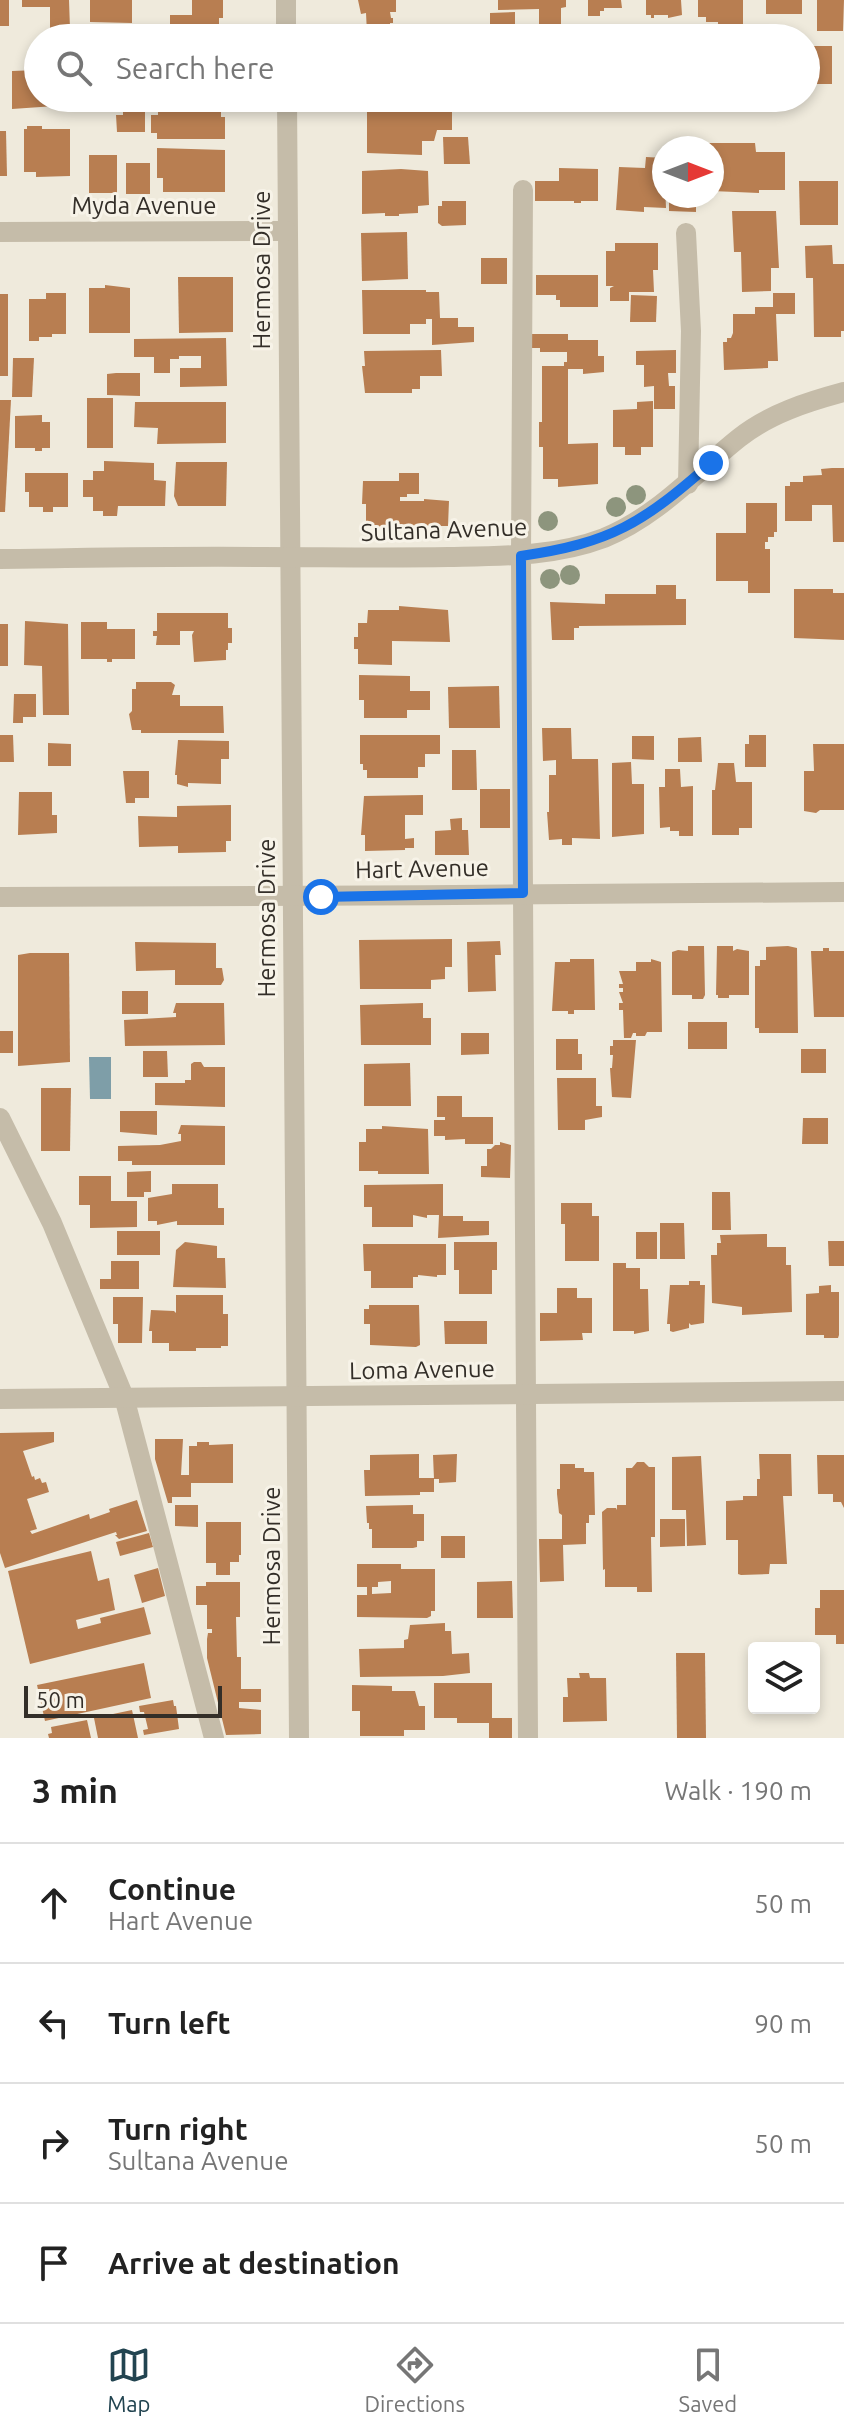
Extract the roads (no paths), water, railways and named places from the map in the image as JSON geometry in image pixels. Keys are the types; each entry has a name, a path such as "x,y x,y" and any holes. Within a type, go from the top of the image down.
{"street":[{"path":"286,0 286,24"},
{"name":"Hermosa Drive","path":"287,112 299,1738"},
{"path":"523,190 521,556 528,1738"},
{"name":"Myda Avenue","path":"0,232 287,231"},
{"path":"686,233 691,331 688,484"},
{"name":"Sultana Avenue","path":"0,559 521,556 562,550 602,539 636,523 688,484 741,436 779,414 844,392"},
{"name":"Hart Avenue","path":"0,897 844,892"},
{"path":"0,1118 52,1223 124,1397 214,1738"},
{"name":"Loma Avenue","path":"0,1399 844,1391"}],"water":[{"path":"89,1057 111,1057 111,1099 90,1099"}]}
